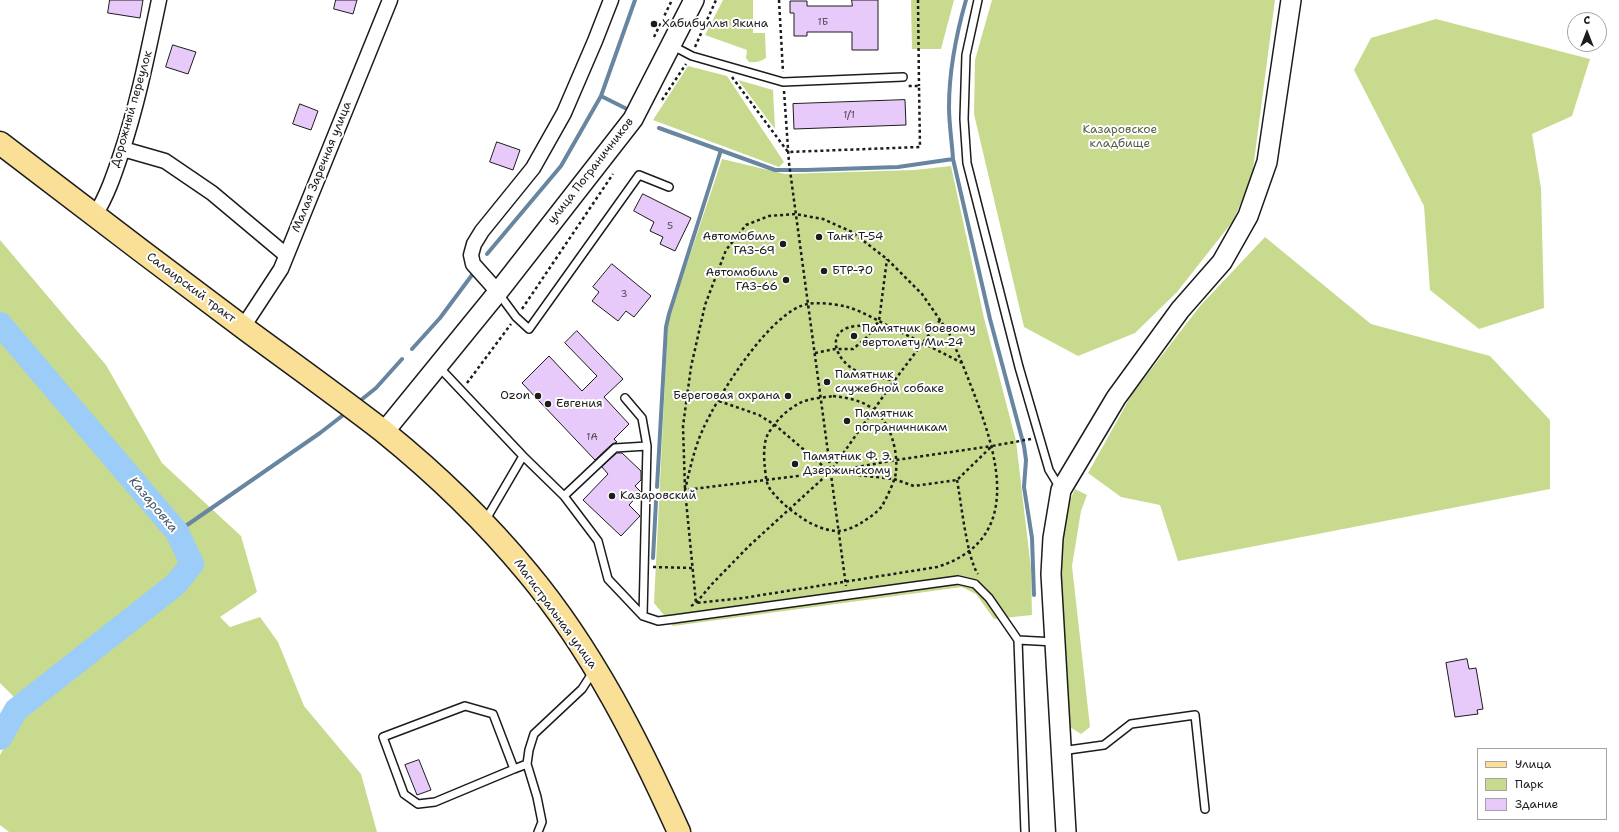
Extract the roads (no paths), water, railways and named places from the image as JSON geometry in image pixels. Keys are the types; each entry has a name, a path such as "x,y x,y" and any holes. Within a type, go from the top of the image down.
{"main road":[{"name":"Салаирский тракт","path":"0,143 384,432"},
{"name":"Магистральная улица","path":"384,432 484,523 528,573 595,668 630,728 679,832"}],"street":[{"name":"Дорожный переулок","path":"95,215 105,198 123,148 143,80 159,0"},
{"name":"Малая Заречная улица","path":"243,327 281,268 390,0"},
{"path":"498,292 473,264 471,255 474,244 482,231 533,168 564,113 611,0"},
{"name":"улица Пограничников","path":"384,432 437,365 498,292 633,119 663,41 694,0"},
{"path":"1066,832 1051,574 1053,538 1061,490 1116,398 1180,310 1222,262 1248,216 1267,162 1291,0"},
{"path":"123,148 165,161 212,193 286,255"}],"lane":[{"path":"978,0 966,55 964,118 967,163 1019,367 1049,470 1061,490"},
{"path":"663,41 692,56 783,82 903,77"},
{"path":"498,292 516,317 529,329 639,175 669,187"},
{"path":"437,365 523,456 564,496 598,542 608,579 643,616 658,621 674,620 958,580 975,584 989,598 1018,640 1025,832"},
{"path":"625,398 642,418 646,446 643,616"},
{"path":"564,496 615,448 646,446"},
{"path":"484,523 523,456"},
{"path":"1018,640 1055,642"},
{"path":"538,832 542,822 537,797 527,764 529,750 534,734 582,688 595,668"},
{"path":"514,769 493,714 465,706 383,737 404,794 418,804 435,802 527,764"},
{"path":"1061,751 1104,745 1131,724 1195,715 1205,809"}],"waterway":[{"path":"487,254 561,166 601,96 635,0"},
{"path":"953,159 949,113 950,80 956,39 966,0"},
{"path":"601,96 625,108"},
{"path":"659,128 775,170 898,167 953,159 990,319 1024,446 1026,460 1024,487 1032,538 1034,595"},
{"path":"657,487 666,327 721,150"},
{"path":"412,349 440,318 472,275"},
{"name":"Казаровка","path":"0,324 177,532 192,564 176,584 16,710 0,738"},
{"path":"361,400 376,388 402,359"},
{"path":"177,532 320,433 342,416"},
{"path":"653,558 656,501"}],"place":[{"name":"Хабибуллы Якина","path":"654,24"},
{"name":"Танк Т-54","path":"819,237"},
{"name":"Автомобиль ГАЗ-69","path":"783,244"},
{"name":"БТР-70","path":"824,271"},
{"name":"Автомобиль ГАЗ-66","path":"786,280"},
{"name":"Памятник боевому вертолету Ми-24","path":"854,336"},
{"name":"Памятник служебной собаке","path":"827,382"},
{"name":"Ozon","path":"538,396"},
{"name":"Береговая охрана","path":"788,396"},
{"name":"Евгения","path":"548,404"},
{"name":"Памятник пограничникам","path":"847,421"},
{"name":"Памятник Ф. Э. Дзержинскому","path":"795,464"},
{"name":"Казаровский","path":"612,496"}],"park label":[{"name":"Казаровское кладбище","path":"1120,137"}]}
